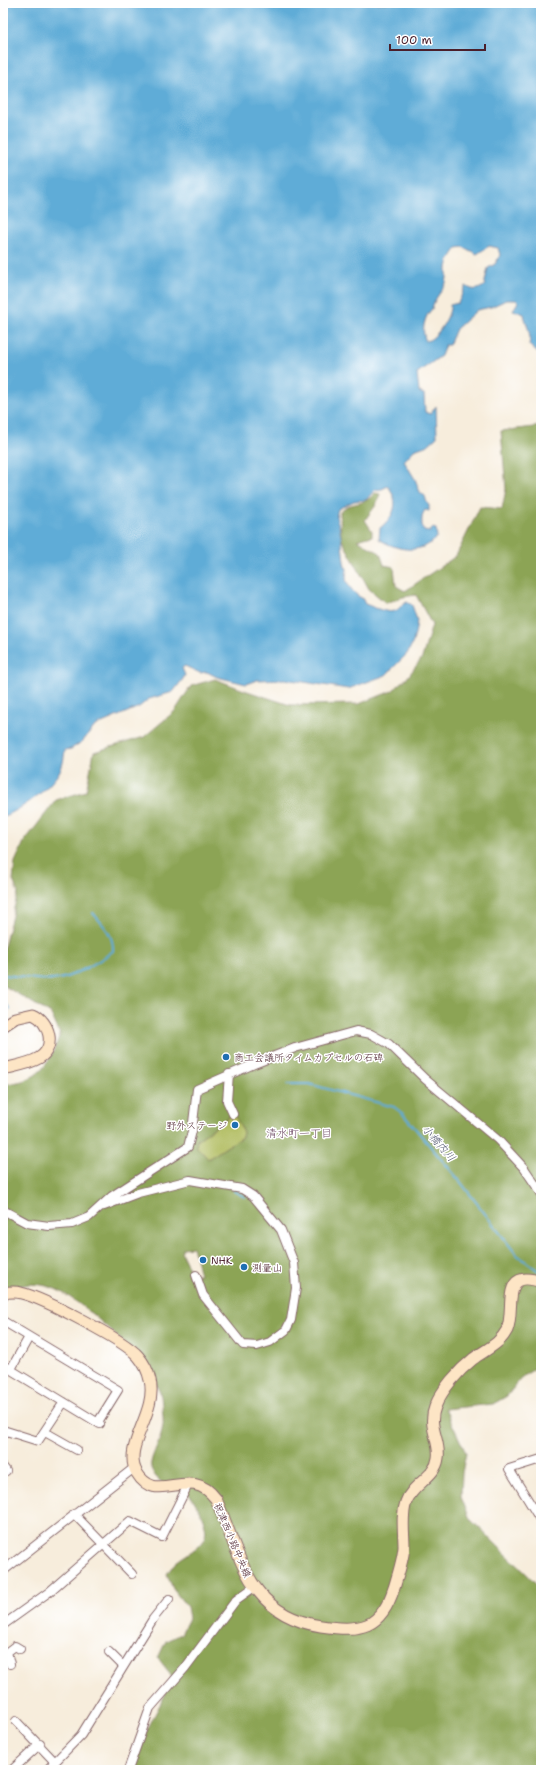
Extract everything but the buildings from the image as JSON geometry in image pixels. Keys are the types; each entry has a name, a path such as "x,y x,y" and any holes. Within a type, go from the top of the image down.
{"main road":[{"path":"3,1026 15,1018 33,1014 43,1021 49,1034 45,1052 40,1058 3,1069"},
{"name":"祝津西小路中央線","path":"134,1468 138,1474 154,1486 162,1487 189,1483 203,1486 210,1491 216,1499 246,1574 254,1587 265,1599 290,1616 314,1625 357,1628 373,1622 380,1617 389,1602 397,1580 404,1549 404,1510 407,1500 410,1493 433,1471 438,1458 438,1449 432,1418 434,1408 439,1398 458,1374 473,1359 501,1339 508,1328 510,1298 514,1286 526,1279 541,1282"},
{"path":"3,1293 19,1292 40,1300 119,1342 137,1356 148,1371 152,1392 150,1404 132,1454 134,1468"}],"street":[{"path":"3,1210 27,1222 59,1226 78,1223 89,1217 112,1196 188,1147 192,1131 197,1089 229,1074 295,1048 356,1031 371,1034 389,1044 425,1079 498,1140 524,1168 541,1193"},
{"path":"229,1074 227,1101 233,1114"},
{"path":"100,1208 138,1193 190,1180 242,1189 253,1196 281,1230 289,1246 294,1263 296,1288 291,1320 286,1330 270,1342 257,1346 243,1345 203,1295 196,1275"},
{"path":"3,1321 118,1390 99,1423 3,1365"},
{"path":"11,1369 29,1337"},
{"path":"3,1430 38,1441 46,1432 64,1402"},
{"path":"46,1432 77,1450"},
{"path":"541,1459 509,1470 541,1521"},
{"path":"3,1571 134,1468"},
{"path":"3,1625 49,1592 130,1520 162,1537 189,1483"},
{"path":"74,1514 132,1574"},
{"path":"128,1770 150,1708 185,1668 236,1600 254,1587"},
{"path":"46,1770 81,1735 153,1619 169,1599"},
{"path":"10,1664 5,1651 15,1646 20,1649"},
{"path":"109,1652 124,1666"},
{"path":"16,1721 40,1744 55,1762"},
{"path":"12,1770 40,1744"}],"green space":[{"path":"541,426 541,1365 523,1376 507,1396 493,1404 445,1409 466,1453 462,1473 461,1497 470,1519 541,1588 541,1770 130,1770 132,1759 166,1693 172,1676 158,1658 166,1641 181,1634 189,1618 187,1607 173,1589 167,1574 174,1564 200,1545 206,1531 203,1519 194,1500 187,1493 166,1485 158,1479 151,1468 152,1458 162,1431 162,1401 160,1392 153,1380 128,1348 95,1317 63,1293 50,1287 37,1284 3,1289 3,1084 26,1080 41,1070 52,1055 60,1034 51,1014 3,985 3,950 18,893 13,880 15,862 24,842 56,800 86,791 94,752 144,737 175,711 191,686 215,679 290,705 359,704 392,691 407,678 422,658 432,625 416,595 403,597 386,603 369,589 341,538 340,512 348,506 366,501 375,493 380,494 376,505 365,520 372,531 372,536 357,540 380,553 384,565 394,567 396,586 405,591 456,556 480,507 502,509 506,489 501,431","holes":["234,1113 243,1132 242,1137 208,1159 196,1146 197,1140","193,1247 200,1275 192,1275 181,1252 183,1248"]},
{"path":"235,1113 243,1132 242,1137 208,1159 196,1146 197,1140"}],"water":[{"path":"3,3 541,3 541,356 529,345 529,333 524,314 513,310 518,302 516,300 506,300 491,307 477,310 456,329 449,345 445,345 441,356 417,373 419,392 424,394 425,412 430,414 436,406 437,437 428,445 414,450 404,461 415,479 420,492 425,496 429,505 429,511 425,510 422,523 424,531 430,532 432,528 436,529 437,537 431,543 417,549 409,549 394,546 379,539 380,528 392,514 395,503 392,492 388,486 375,490 366,500 354,501 338,509 336,517 341,535 345,567 347,568 346,580 352,590 362,598 365,604 381,610 390,612 394,611 407,602 412,605 417,620 413,642 407,654 386,675 348,689 285,679 257,680 246,684 217,677 207,672 200,673 185,666 182,668 185,675 173,692 149,699 139,707 95,726 83,741 71,749 65,750 63,764 58,774 45,789 28,803 3,817","holes":["489,246 498,248 500,255 495,264 488,268 484,286 475,289 471,289 466,286 458,303 450,305 446,320 439,332 430,340 426,341 424,337 425,320 432,309 435,300 444,287 447,280 448,262 457,248 463,247 477,254"]}],"waterway":[{"path":"3,975 46,980 59,979 67,977 92,965 113,951 110,935 93,913"},
{"path":"3,1000 10,1009"},
{"name":"小橋内川","path":"288,1084 309,1084 394,1107 402,1113 459,1180 516,1254 541,1273"},
{"path":"234,1191 245,1197"}],"place":[{"name":"商工会議所タイムカプセルの石碑","path":"226,1057"},
{"name":"野外ステージ","path":"235,1125"},
{"name":"NHK","path":"203,1260"},
{"name":"測量山","path":"244,1267"}],"district":[{"name":"清水町一丁目","path":"299,1133"}]}
